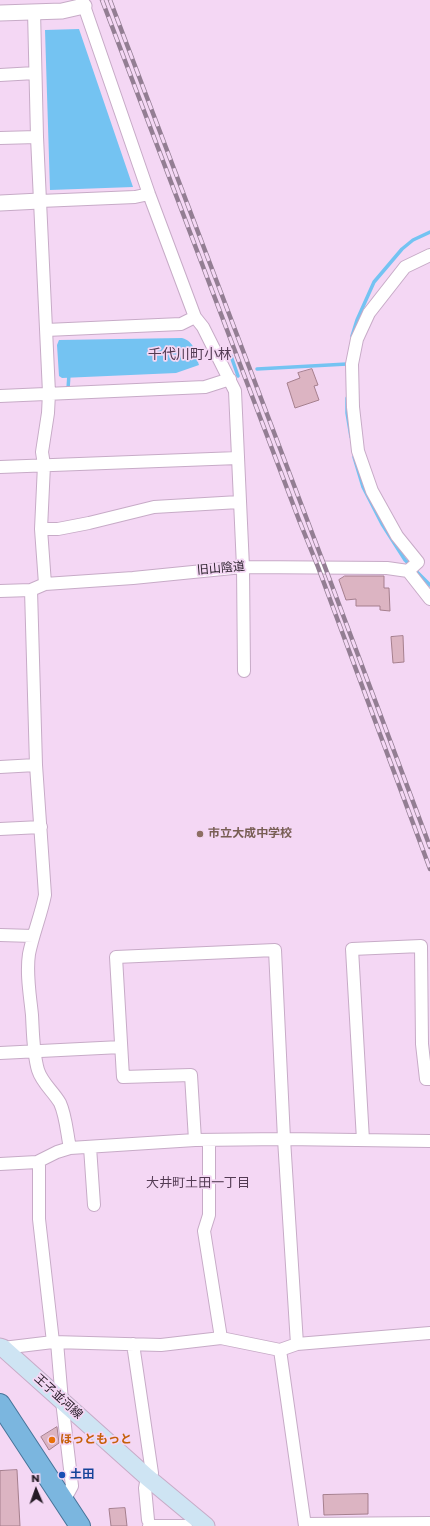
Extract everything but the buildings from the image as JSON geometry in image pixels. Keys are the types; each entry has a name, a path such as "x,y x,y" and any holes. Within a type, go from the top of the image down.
{"highway":[{"path":"0,1404 64,1501 75,1524"}],"main road":[{"name":"王子並河線","path":"2,1347 147,1477 206,1526"}],"street":[{"path":"0,13 62,10 83,3 149,194 195,317 203,327 235,391 243,567 244,671"},
{"path":"34,11 37,137 49,393 48,413 42,452 44,465 41,529 45,584"},
{"path":"0,75 35,73"},
{"path":"0,138 37,137"},
{"path":"0,203 135,197 149,194"},
{"path":"430,255 405,267 369,313 357,339 352,364 353,407 358,451 372,491 396,536 418,562 408,571 430,599"},
{"path":"46,330 181,324 195,317"},
{"path":"0,396 205,387 230,379"},
{"path":"0,467 238,458"},
{"path":"41,529 58,529 89,523 154,507 239,502"},
{"name":"旧山陰道","path":"0,591 31,590 45,584 133,578 243,567 379,568 408,571"},
{"path":"31,590 36,765 45,895 42,914 33,936 29,956 28,980 34,1051 38,1070 43,1082 60,1102 70,1148"},
{"path":"0,766 36,765"},
{"path":"0,828 41,827"},
{"path":"0,935 33,936"},
{"path":"363,1140 352,949 421,946 422,1044 426,1078 430,1079"},
{"path":"195,1140 191,1075 123,1077 116,957 275,950 284,1139 297,1344"},
{"path":"0,1053 121,1047"},
{"path":"0,1164 37,1162 57,1152 70,1148 195,1140 284,1139 430,1141"},
{"path":"209,1140 209,1215 204,1230 221,1338"},
{"path":"90,1147 94,1205"},
{"path":"37,1162 39,1219 72,1486 64,1501"},
{"path":"2,1347 55,1342 161,1345 221,1338 280,1350 297,1344 430,1333"},
{"path":"133,1344 152,1473 147,1477 145,1488 149,1523 186,1526"},
{"path":"280,1350 305,1525 400,1525 430,1523"}],"water":[{"path":"79,29 133,187 50,190 45,30"},
{"path":"182,338 190,342 192,345 199,365 176,373 62,378 59,376 57,345 59,340"}],"waterway":[{"path":"352,336 357,320 374,282 402,249 413,240 430,232"},
{"path":"231,356 238,376"},
{"path":"257,369 347,364"},
{"path":"68,389 69,374"},
{"path":"347,398 347,413 351,437"},
{"path":"354,457 363,487 382,524 405,560 430,585"}],"railway":[{"path":"102,0 318,567 430,869"},
{"path":"110,0 430,847"}],"place":[{"name":"市立大成中学校","path":"200,834"},
{"name":"ほっともっと","path":"52,1440"},
{"name":"土田","path":"62,1475"}],"district":[{"name":"千代川町小林","path":"190,355"},
{"name":"大井町土田一丁目","path":"198,1184"}]}
